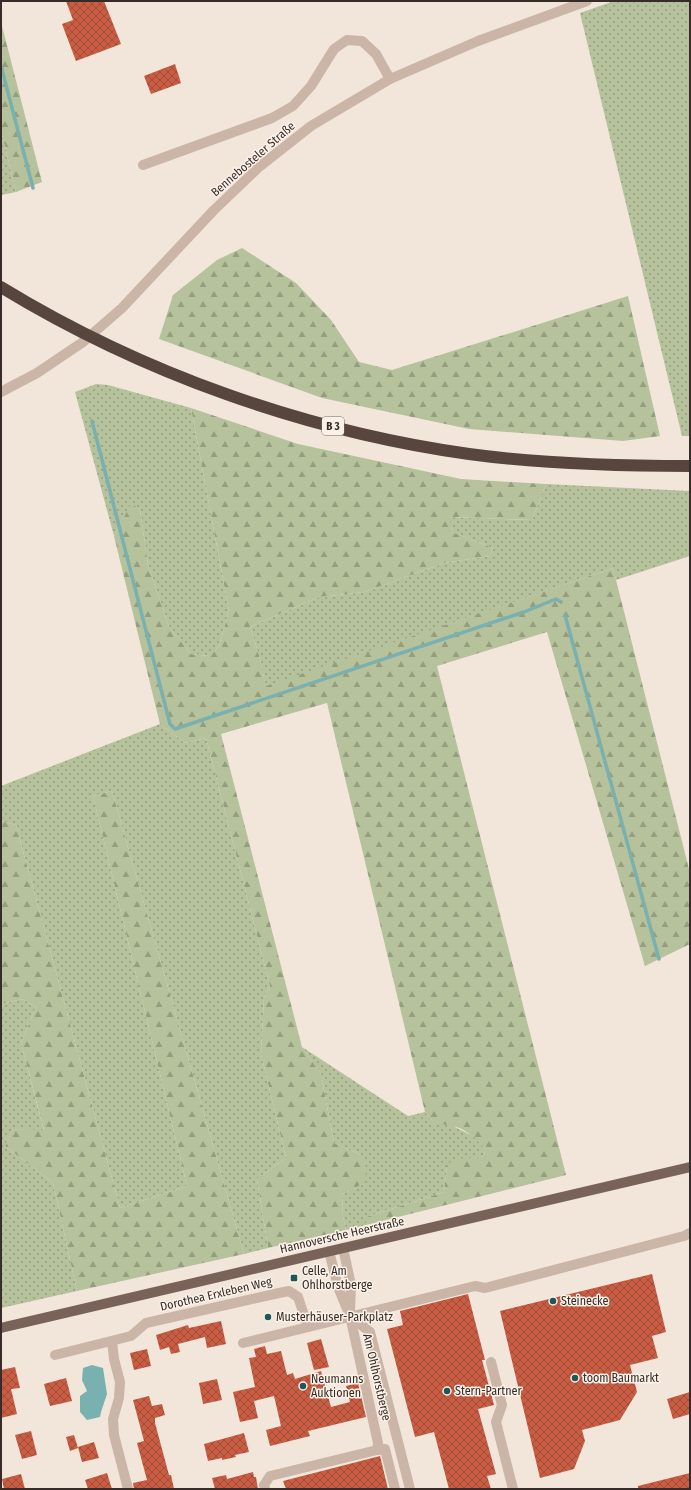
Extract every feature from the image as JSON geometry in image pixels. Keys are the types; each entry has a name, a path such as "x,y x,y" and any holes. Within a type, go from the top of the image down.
{"highway":[{"name":"B 3","path":"1,287 65,323 129,354 180,376 272,408 356,432 401,442 508,458 588,465 690,466"}],"main road":[{"name":"Hannoversche Heerstraße","path":"1,1328 690,1167"}],"street":[{"name":"Bennebosteler Straße","path":"1,392 37,373 83,342 122,308 214,210 259,167 311,126 390,79 478,41 587,1"},
{"path":"143,165 272,118 293,106 311,86 334,49 347,40 362,41 367,45 376,54 390,79"},
{"path":"243,1343 475,1286 484,1288 684,1236 690,1233"},
{"name":"Am Ohlhorstberge","path":"343,1248 351,1285 350,1316"},
{"name":"Am Ohlhorstberge","path":"329,1251 338,1287 350,1316 378,1446"},
{"name":"Dorothea Erxleben Weg","path":"55,1354 132,1336 146,1323 278,1292 289,1291 298,1297 308,1327"},
{"path":"350,1316 370,1332 410,1489"},
{"path":"112,1341 114,1359 120,1382 119,1398 113,1419 114,1435 128,1489"},
{"path":"491,1362 502,1405 496,1422 513,1489"},
{"path":"265,1489 264,1485 270,1476 378,1446 385,1449 395,1489"}],"green space":[{"path":"614,1 690,1 690,436 682,436 580,13"},
{"path":"1,22 42,182 16,192 1,130"},
{"path":"1,130 16,192 1,195"},
{"path":"242,248 296,283 331,320 359,362 392,370 628,296 660,436 623,441 469,429 322,398 159,339 173,295 217,260"},
{"path":"96,384 108,385 191,408 229,611 219,646 210,656 191,654 169,627 148,565 140,509 131,505 114,536 75,392"},
{"path":"191,408 298,444 461,479 546,484 532,520 450,517 452,532 493,548 490,556 444,563 365,592 319,597 250,627 259,655 266,686 613,568 690,873 690,944 645,966 547,632 437,666 566,1175 366,1225 366,1217 444,1192 447,1166 453,1159 482,1157 486,1150 475,1138 464,1130 444,1124 435,1124 425,1112 327,703 221,734 302,1047 321,1074 334,1143 361,1155 367,1170 363,1184 342,1194 343,1216 346,1230 268,1248 257,1179 286,1158 261,1054 264,998 270,986 206,738 185,743 160,724 114,536 131,504 140,509 148,565 169,627 191,654 210,656 219,646 229,611"},
{"path":"546,484 690,491 690,556 616,580 613,568 266,687 259,655 250,627 319,597 365,592 444,563 490,556 493,548 452,532 449,517 532,520"},
{"path":"160,724 185,743 206,738 270,986 264,998 261,1054 286,1158 257,1179 268,1248 244,1254 112,791 93,796 187,1186 120,1208 16,825 1,821 1,786"},
{"path":"112,791 244,1254 77,1291 53,1183 5,1146 13,1129 44,1130 21,1043 36,1007 22,999 1,1004 1,821 16,825 120,1208 187,1186 93,796"},
{"path":"22,999 36,1007 21,1043 44,1131 13,1129 5,1146 53,1183 77,1291 1,1308 1,1004"},
{"path":"302,1047 408,1116 425,1112 435,1124 449,1124 475,1137 486,1150 482,1157 447,1166 444,1192 366,1217 366,1225 346,1230 343,1216 342,1194 363,1184 361,1155 334,1143 321,1074"}],"water":[{"path":"92,1365 103,1368 107,1394 100,1417 87,1420 80,1412 80,1396 87,1391 82,1380 83,1368"}],"building":[{"path":"66,1 104,1 121,44 76,61 62,24 73,20"},
{"path":"175,64 181,83 151,94 144,76"},
{"name":"toom Baumarkt","path":"652,1274 666,1332 652,1336 658,1358 630,1365 637,1392 620,1420 582,1430 585,1441 574,1469 540,1478 500,1311"},
{"name":"Stern-Partner","path":"468,1294 485,1360 482,1360 494,1405 478,1409 496,1474 487,1476 491,1489 449,1489 434,1432 415,1437 387,1329 403,1325 400,1311"},
{"path":"221,1321 226,1344 207,1348 205,1337 178,1344 180,1352 171,1354 169,1347 160,1350 156,1335 188,1325 189,1328"},
{"path":"321,1339 329,1367 314,1370 307,1343"},
{"path":"265,1346 267,1354 281,1351 287,1375 293,1373 295,1379 321,1371 331,1407 350,1402 346,1386 358,1383 366,1417 308,1431 310,1436 270,1446 266,1430 281,1426 274,1396 254,1401 258,1418 240,1422 233,1392 255,1387 249,1358 256,1357 254,1349"},
{"path":"147,1349 151,1366 134,1370 130,1353"},
{"path":"15,1367 20,1388 11,1389 17,1414 1,1418 1,1370"},
{"path":"66,1378 72,1401 50,1406 44,1384"},
{"path":"217,1379 222,1400 203,1404 199,1383"},
{"path":"690,1392 690,1414 673,1419 667,1399"},
{"path":"149,1396 152,1406 162,1404 165,1415 155,1418 155,1423 174,1489 134,1489 133,1483 147,1480 137,1443 144,1441 133,1400"},
{"path":"31,1431 37,1455 22,1459 15,1435"},
{"path":"244,1433 249,1452 235,1455 236,1457 208,1461 204,1444"},
{"path":"74,1435 78,1448 70,1451 66,1437"},
{"path":"94,1442 99,1458 82,1462 78,1447"},
{"path":"380,1456 388,1489 286,1489 283,1481"},
{"path":"253,1472 254,1477 256,1477 258,1489 215,1489 212,1478 226,1475 227,1479"},
{"path":"107,1473 112,1489 88,1489 85,1480"},
{"path":"690,1473 690,1489 638,1489 638,1486"},
{"path":"21,1474 25,1489 4,1489 2,1479"}],"waterway":[{"path":"1,66 33,188"},
{"path":"92,421 170,724 175,729 524,612 556,599 561,602"},
{"path":"565,615 659,959"}],"place":[{"name":"Celle, Am Ohlhorstberge","path":"294,1278"},
{"name":"Steinecke","path":"553,1301"},
{"name":"Musterhäuser-Parkplatz","path":"268,1317"},
{"name":"toom Baumarkt","path":"575,1378"},
{"name":"Neumanns Auktionen","path":"303,1386"},
{"name":"Stern-Partner","path":"447,1391"}]}
